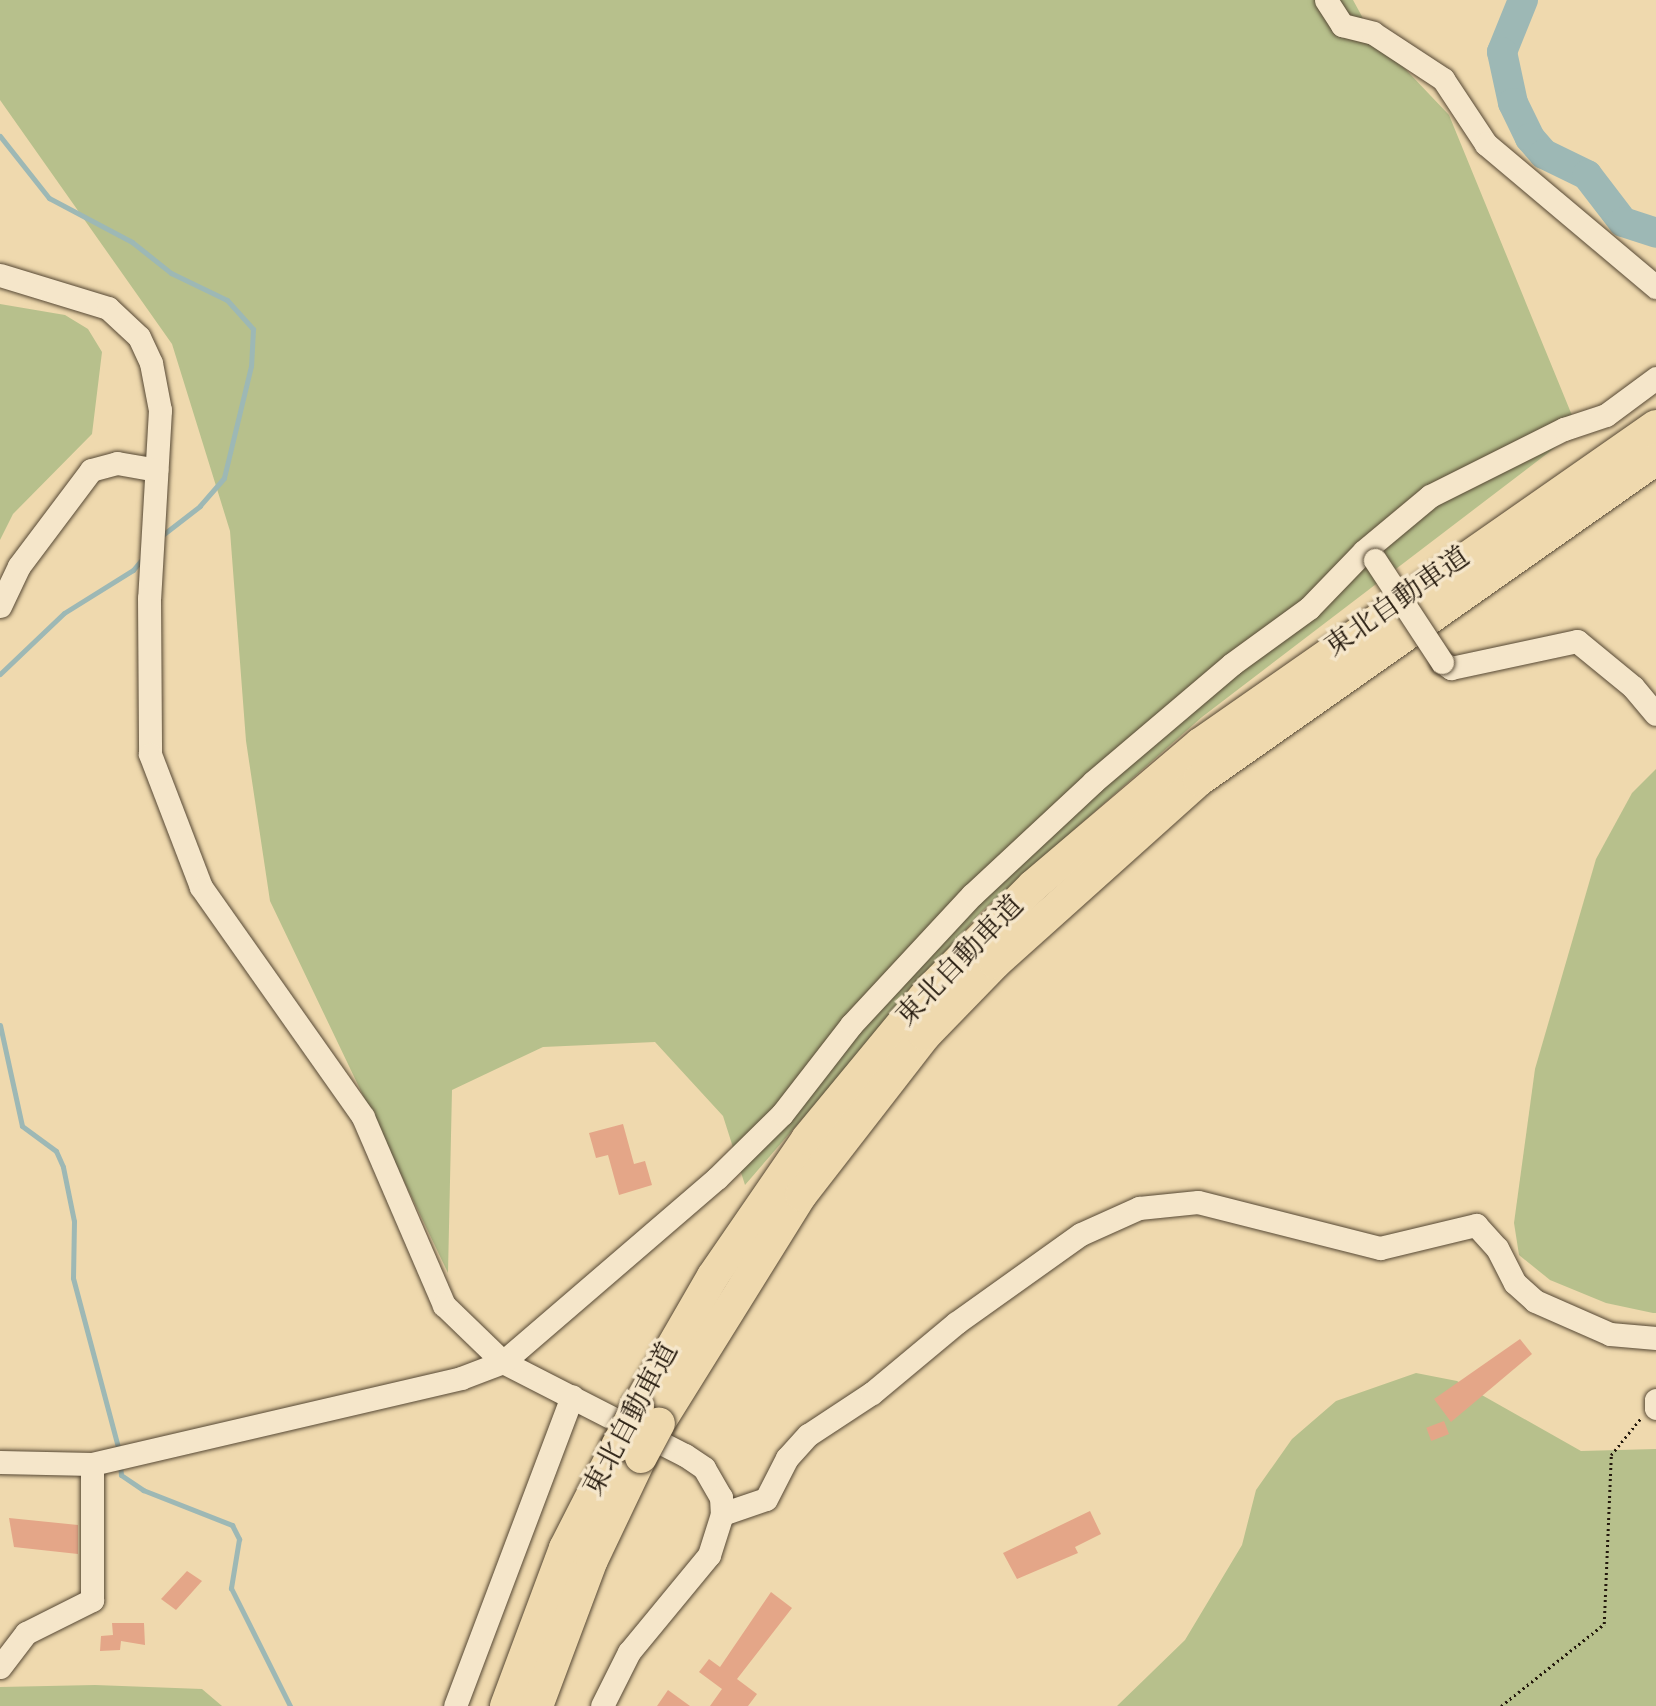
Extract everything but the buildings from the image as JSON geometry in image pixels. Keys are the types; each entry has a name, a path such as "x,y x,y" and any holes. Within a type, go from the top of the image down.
{"highway":[{"name":"東北自動車道","path":"506,1706 565,1548 629,1452 713,1276 807,1139 930,990 1033,886 1200,744 1656,426"},
{"name":"東北自動車道","path":"649,1414 801,1195 925,1035 995,963 1199,780 1656,459"},
{"name":"東北自動車道","path":"537,1706 629,1452"}],"street":[{"path":"1326,0 1342,25 1373,33 1443,79 1486,144 1656,287"},
{"path":"0,275 108,308 139,337 151,363 160,410 151,567 150,754 201,887 363,1117 444,1305 503,1362 603,1410 704,1468 721,1497 722,1514 709,1555 629,1652 602,1706"},
{"path":"0,1462 98,1462 461,1378 503,1362 717,1178 782,1114 850,1025 1006,860 1232,664 1309,608 1370,556 1430,496 1564,429 1606,415 1656,378"},
{"path":"0,606 19,566 91,470 117,463 156,470"},
{"path":"1370,556 1442,662 1451,668 1577,641 1624,678 1656,714"},
{"path":"722,1514 766,1499 788,1458 808,1436 872,1393 956,1323 1081,1234 1139,1208 1198,1202 1380,1248 1476,1225 1497,1248 1515,1283 1535,1301 1610,1334 1656,1338"},
{"path":"455,1706 572,1396"},
{"path":"0,1667 26,1633 92,1600 98,1462"}],"path":[{"path":"1501,1706 1604,1624 1611,1455 1655,1403"}],"green space":[{"path":"0,0 1353,0 1371,33 1449,115 1578,430 1202,717 981,912 745,1185 723,1116 655,1042 543,1047 452,1090 448,1273 270,901 246,741 230,531 172,344 0,100"},
{"path":"0,304 65,315 88,329 102,352 92,434 13,514 0,540"},
{"path":"1656,769 1656,1313 1653,1313 1606,1303 1550,1280 1519,1255 1514,1223 1535,1069 1596,859 1632,793"},
{"path":"1416,1373 1457,1381 1581,1451 1656,1449 1656,1706 1117,1706 1185,1640 1242,1545 1256,1490 1292,1439 1336,1401"},
{"path":"95,1685 202,1689 222,1706 0,1706 0,1687"}],"waterway":[{"path":"1523,0 1502,52 1513,103 1530,138 1544,154 1587,175 1623,222 1656,233"},
{"path":"0,136 49,198 132,242 171,273 227,300 253,329 251,366 224,478 200,506 161,536"},
{"path":"0,674 64,613 133,570 144,557"},
{"path":"0,1025 22,1126 56,1151 63,1167 74,1221 73,1278 119,1451"},
{"path":"120,1465 121,1475 143,1490 232,1525 239,1539 231,1588 290,1706"}]}
